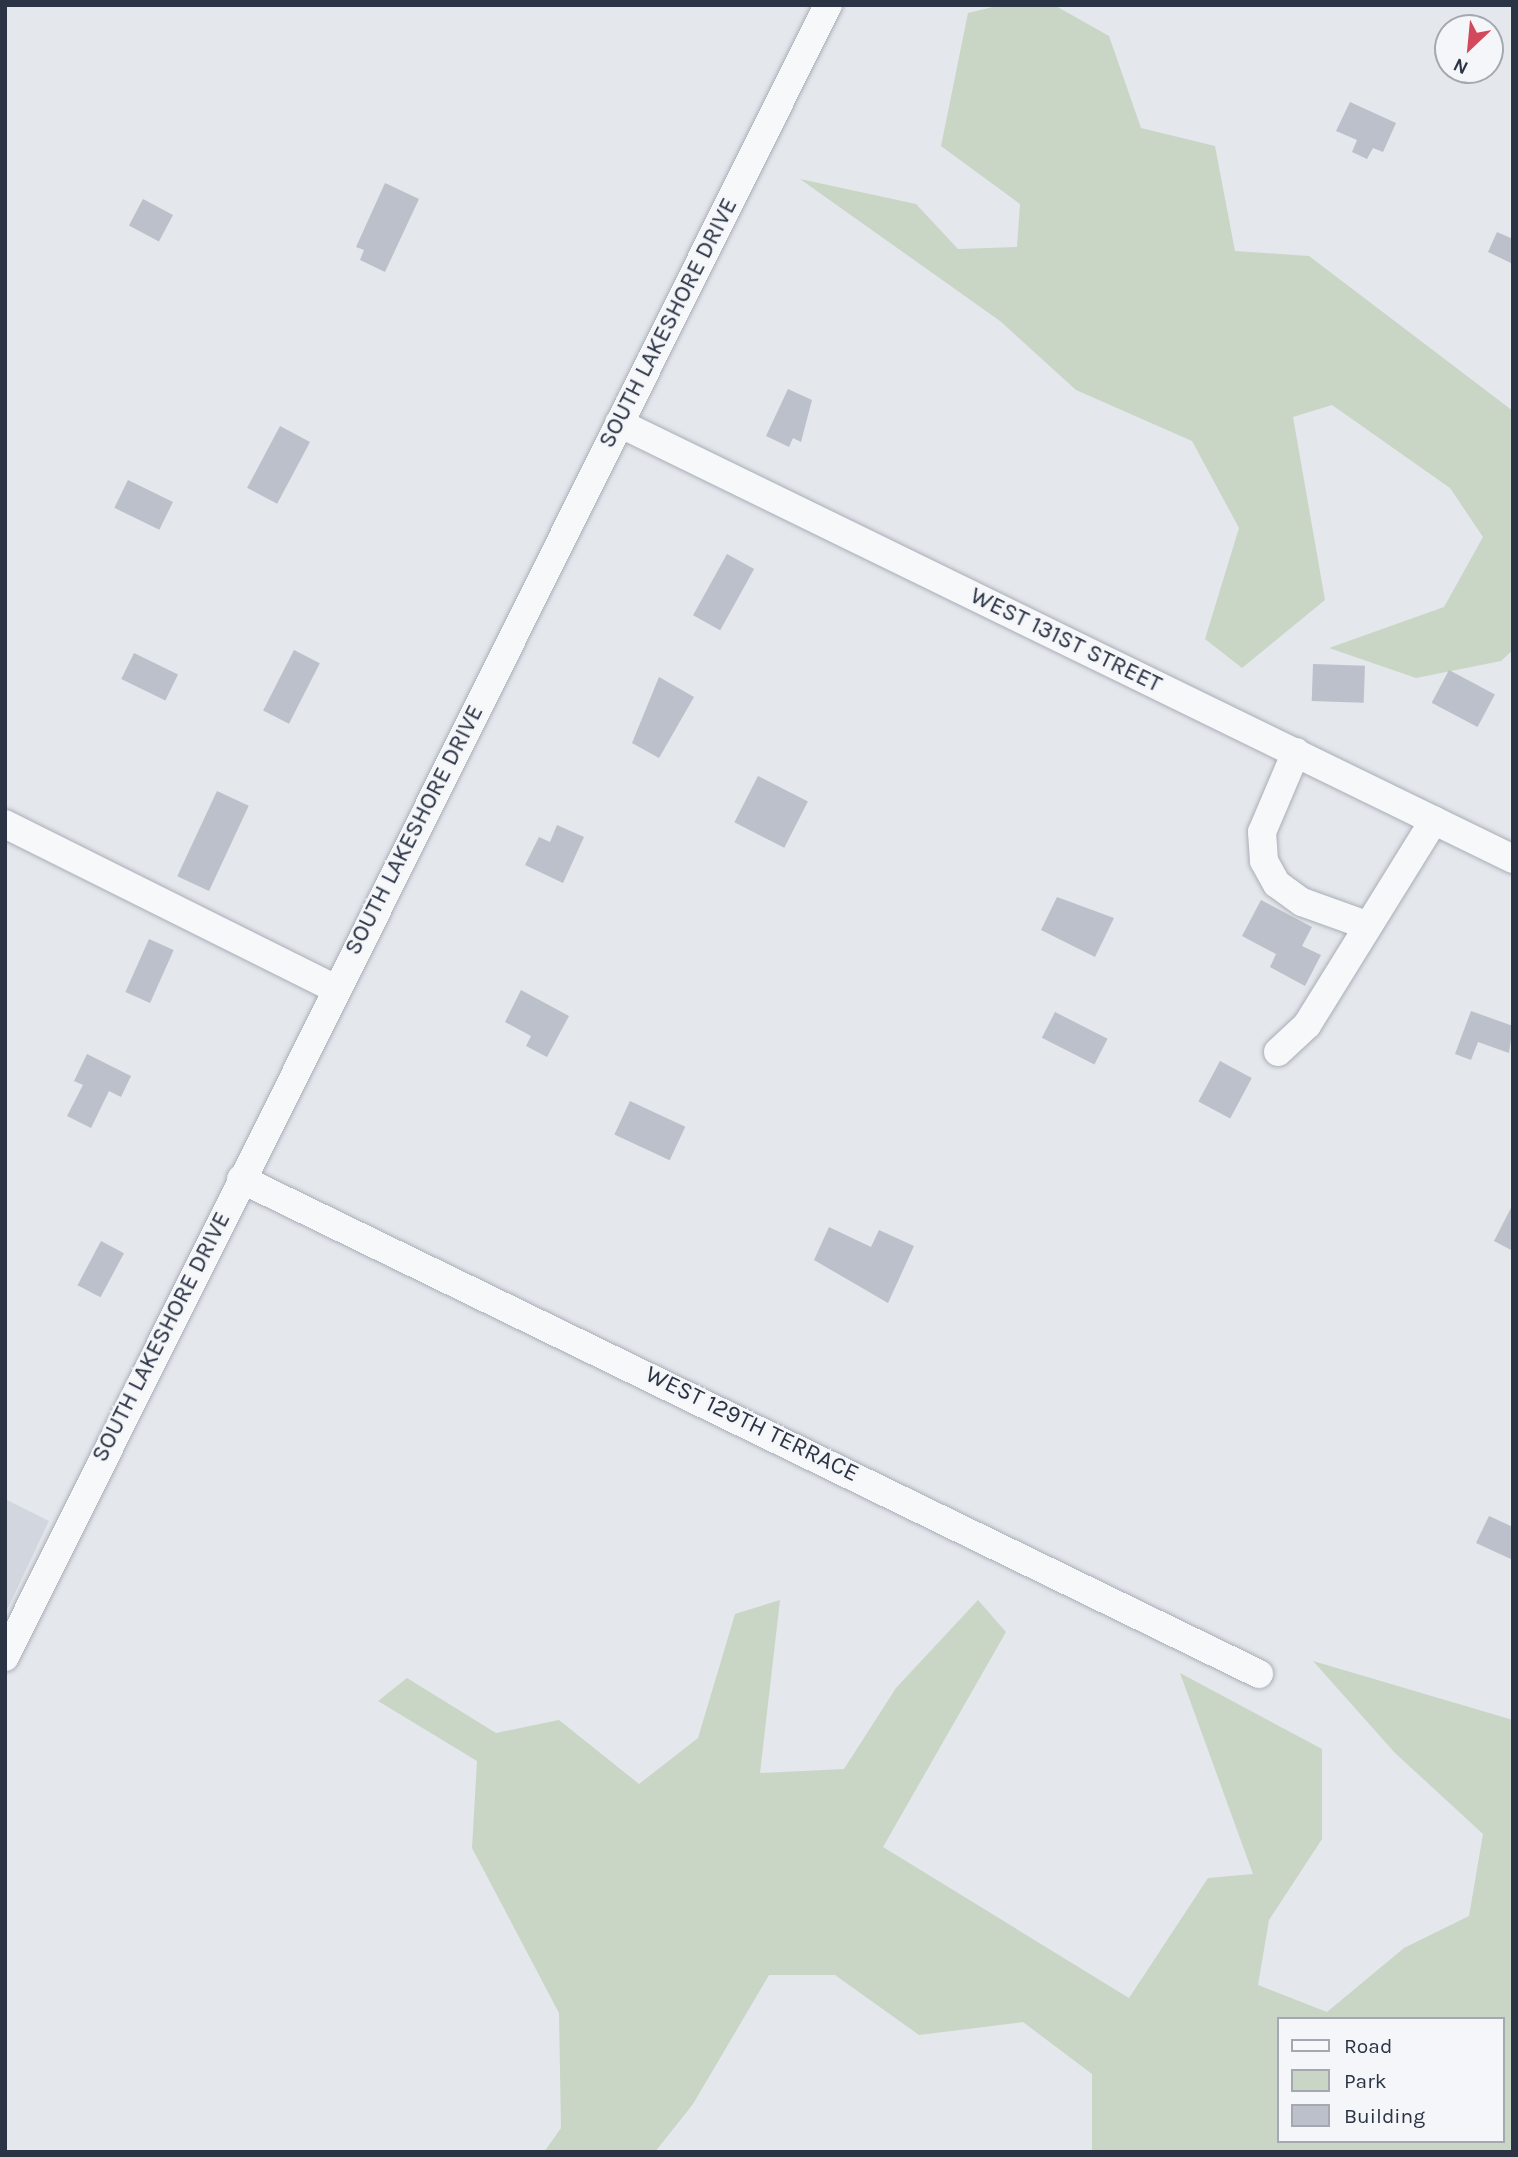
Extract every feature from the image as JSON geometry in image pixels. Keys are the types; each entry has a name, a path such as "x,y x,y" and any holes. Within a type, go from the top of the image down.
{"street":[{"name":"SOUTH LAKESHORE DRIVE","path":"5,1657 334,988 828,5"},
{"name":"WEST 131ST STREET","path":"618,423 1513,859"},
{"path":"1296,752 1262,832 1264,861 1277,884 1302,902 1366,925"},
{"path":"1278,1052 1307,1025 1366,925 1434,820"},
{"path":"5,824 334,988"},
{"name":"WEST 129TH TERRACE","path":"242,1179 1259,1674"}],"shaded area":[{"path":"5,1499 49,1521 5,1614"}],"green space":[{"path":"1001,5 1054,5 1109,36 1141,128 1215,146 1235,251 1309,256 1513,411 1513,650 1501,661 1416,678 1329,648 1444,607 1483,537 1450,488 1332,405 1293,417 1325,600 1242,668 1205,639 1239,528 1192,441 1076,390 1000,321 800,179 916,204 958,249 1017,247 1020,204 941,146 968,13"},
{"path":"780,1600 760,1773 844,1769 896,1688 978,1600 1006,1632 883,1847 1129,1998 1208,1878 1253,1874 1180,1673 1322,1749 1322,1839 1269,1920 1258,1985 1327,2012 1404,1948 1469,1916 1483,1834 1395,1753 1313,1661 1513,1720 1513,2152 1092,2152 1092,2074 1023,2022 919,2035 835,1975 769,1975 693,2104 655,2152 544,2152 561,2128 559,2013 472,1848 477,1761 378,1701 407,1678 496,1733 559,1720 639,1784 698,1738 735,1614"}],"building":[{"path":"1350,102 1396,123 1383,152 1373,148 1367,159 1352,152 1357,140 1336,131"},
{"path":"385,183 419,199 385,272 360,260 364,250 356,247"},
{"path":"143,199 173,215 159,241 129,225"},
{"path":"1497,232 1513,239 1513,264 1488,252"},
{"path":"788,389 812,400 801,442 793,438 789,447 766,436"},
{"path":"280,426 310,442 277,504 247,488"},
{"path":"128,480 173,502 159,530 114,508"},
{"path":"727,554 754,569 720,630 693,615"},
{"path":"294,650 320,663 289,724 263,711"},
{"path":"134,653 178,674 165,701 121,679"},
{"path":"1313,664 1365,666 1364,703 1312,701"},
{"path":"1449,670 1495,694 1478,727 1432,703"},
{"path":"659,677 694,697 659,758 632,743"},
{"path":"758,776 808,801 784,848 734,822"},
{"path":"217,791 249,806 209,891 177,876"},
{"path":"557,825 584,837 563,883 525,865 539,837 550,842"},
{"path":"1057,897 1114,918 1095,957 1041,930"},
{"path":"1261,900 1312,927 1302,946 1321,955 1305,986 1270,967 1276,954 1242,936"},
{"path":"149,939 174,950 150,1003 125,992"},
{"path":"521,990 569,1016 547,1057 526,1046 531,1036 505,1022"},
{"path":"1471,1011 1513,1026 1509,1053 1478,1042 1471,1060 1455,1054"},
{"path":"1055,1012 1108,1039 1094,1065 1042,1038"},
{"path":"87,1054 131,1076 121,1097 109,1091 91,1128 67,1116 83,1085 74,1081"},
{"path":"1220,1061 1252,1078 1230,1119 1198,1102"},
{"path":"630,1101 685,1127 670,1160 614,1135"},
{"path":"1513,1204 1513,1251 1494,1241"},
{"path":"829,1227 871,1247 879,1230 914,1246 888,1303 814,1260"},
{"path":"101,1241 124,1253 100,1297 78,1285"},
{"path":"1489,1516 1513,1527 1513,1560 1476,1543"}]}
